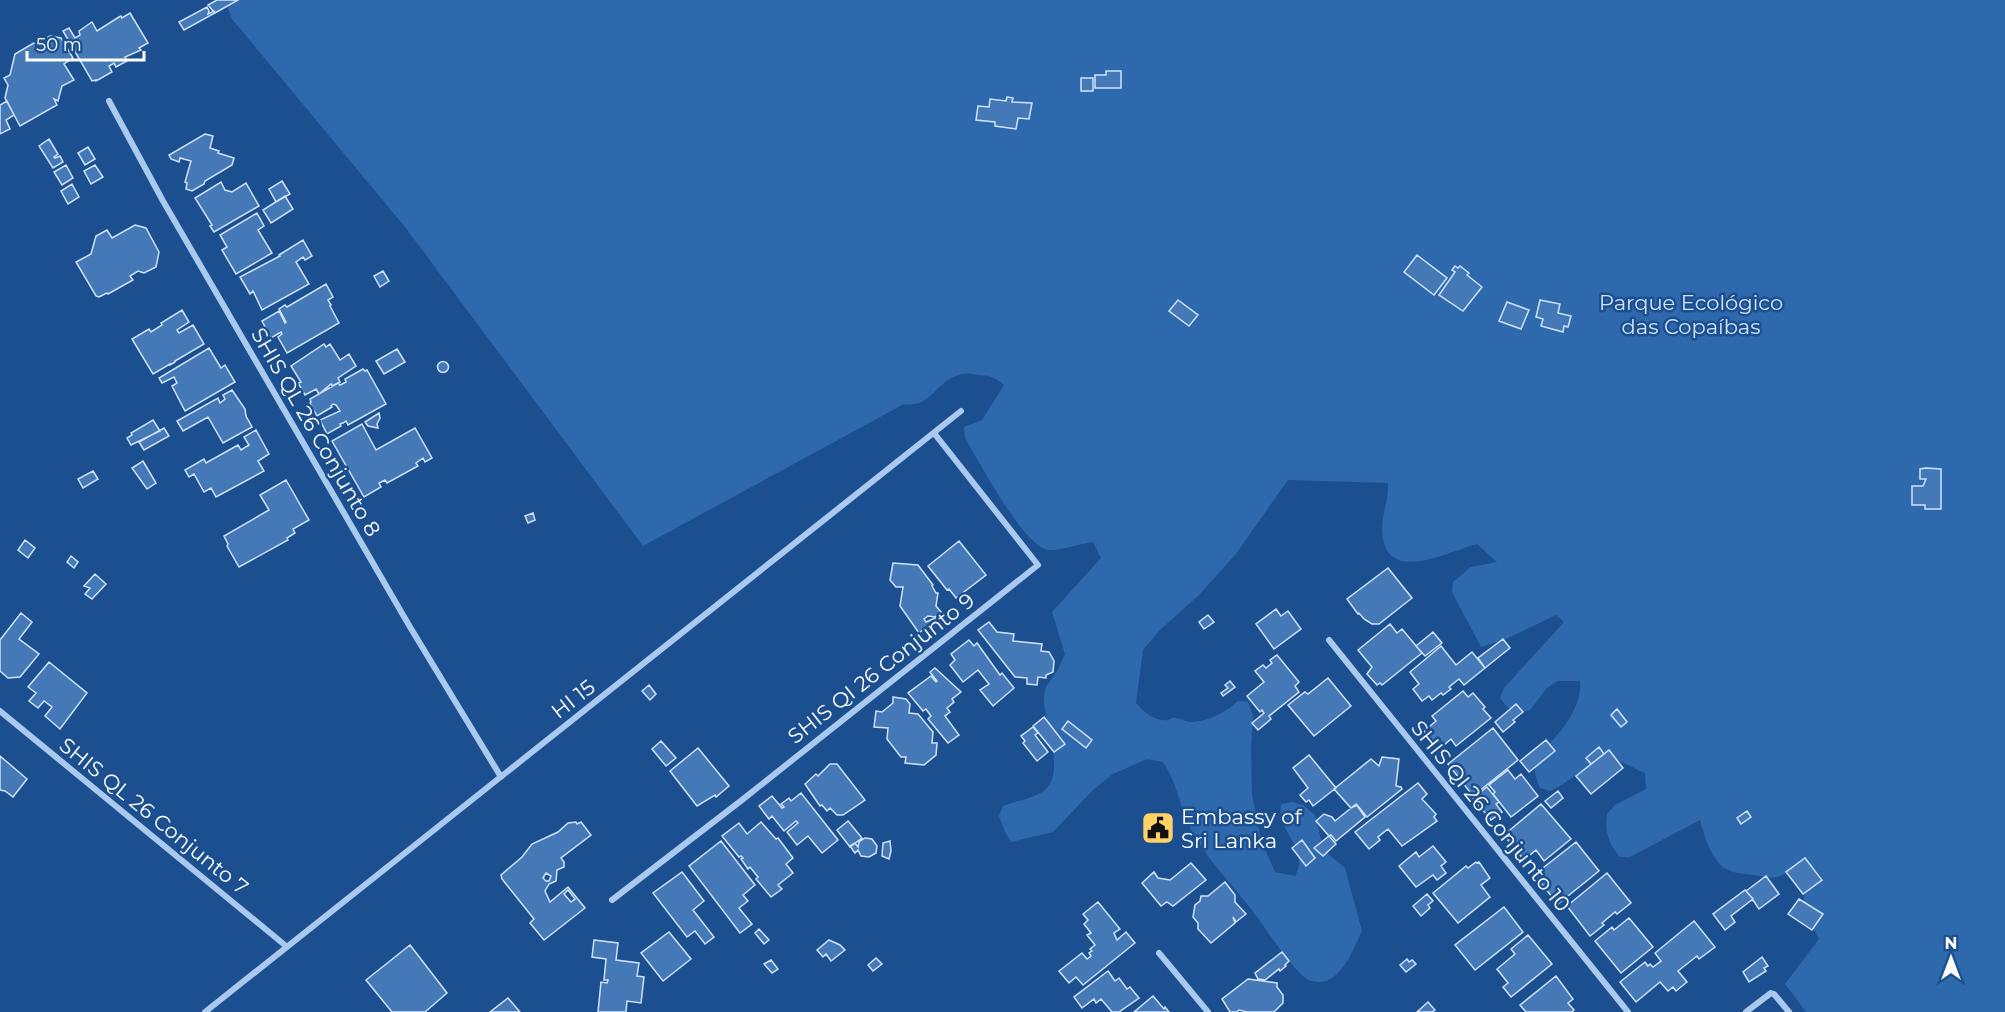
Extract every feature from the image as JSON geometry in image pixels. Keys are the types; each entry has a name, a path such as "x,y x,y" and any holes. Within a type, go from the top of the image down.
{"street":[{"name":"SHIS QL 26 Conjunto 8","path":"109,101 141,164 410,627 501,777"},
{"name":"HI 15","path":"204,1012 961,411"},
{"name":"SHIS QI 26 Conjunto 9","path":"612,900 1038,565 934,433"},
{"name":"SHIS QI 26 Conjunto 10","path":"1329,640 1628,1012"},
{"name":"SHIS QL 26 Conjunto 7","path":"0,711 286,946"},
{"path":"1159,953 1208,1012"},
{"path":"1746,1012 1770,994 1774,994 1789,1012"}],"green space":[{"name":"Parque Ecológico das Copaíbas","path":"225,0 2005,0 2005,1012 1806,1012 1785,984 1819,939 1807,915 1804,902 1806,888 1823,880 1812,866 1801,865 1771,878 1726,869 1712,853 1700,820 1630,857 1620,857 1608,837 1607,814 1615,805 1646,789 1645,773 1618,761 1606,760 1590,766 1550,791 1540,788 1536,777 1537,758 1572,714 1580,690 1580,681 1558,681 1547,688 1530,710 1519,713 1507,707 1500,698 1504,688 1564,622 1556,615 1506,639 1481,647 1452,592 1453,582 1471,567 1497,562 1477,544 1419,561 1405,561 1393,557 1385,547 1382,529 1388,483 1288,480 1235,555 1199,595 1160,630 1143,650 1136,703 1154,718 1168,720 1174,718 1191,722 1216,716 1238,701 1248,702 1253,715 1252,795 1261,840 1275,872 1295,876 1299,866 1296,848 1283,824 1281,815 1281,804 1292,802 1303,805 1315,815 1322,843 1328,854 1345,868 1362,931 1351,954 1335,976 1320,982 1310,981 1289,961 1196,838 1189,826 1172,777 1163,762 1147,759 1113,774 1094,789 1053,832 1011,842 999,816 1003,806 1042,792 1050,784 1053,773 1054,760 1044,695 1047,685 1065,654 1052,612 1101,558 1093,542 1052,550 1038,545 1014,519 965,438 964,427 982,420 1004,385 986,376 971,374 951,378 920,403 904,404 643,546 405,227 232,19"}],"building":[{"path":"217,0 238,0 215,13 208,5"},
{"path":"207,7 208,14 214,11 215,13 184,30 179,22"},
{"path":"130,13 148,43 139,48 141,50 125,57 127,61 116,67 114,63 109,66 112,72 92,81 63,31 69,28 75,38 80,35 79,31 92,22 97,31"},
{"path":"50,36 61,38 73,58 64,64 74,80 62,86 58,101 54,99 57,105 20,126 5,98 8,85 4,78 10,75 15,54 44,37 45,39"},
{"path":"1106,71 1121,71 1121,88 1095,88 1095,75 1106,75"},
{"path":"1081,78 1093,78 1093,91 1081,91"},
{"path":"1007,97 1013,98 1012,102 1032,103 1029,119 1018,118 1016,129 995,126 995,122 976,120 978,106 989,107 990,99 1006,101"},
{"path":"7,101 14,115 6,120 10,129 0,134 0,105"},
{"path":"205,134 213,136 210,148 234,158 232,165 192,191 186,189 187,183 185,182 191,161 180,158 179,162 171,159 169,155"},
{"path":"49,139 58,154 54,157 60,156 63,162 53,168 39,146"},
{"path":"88,147 95,159 85,165 78,153"},
{"path":"66,165 73,178 62,185 54,172"},
{"path":"95,165 103,177 91,184 84,171"},
{"path":"282,181 290,194 276,202 269,189"},
{"path":"221,182 225,190 232,192 246,183 259,206 214,232 195,198"},
{"path":"72,184 79,197 68,204 61,191"},
{"path":"285,196 293,209 271,223 263,210"},
{"path":"257,213 264,226 258,230 272,253 236,274 222,250 227,247 220,235"},
{"path":"135,225 146,228 159,252 156,267 144,273 138,271 130,276 133,280 108,294 96,296 76,262 91,254 96,236 107,230 112,238"},
{"path":"303,240 312,256 305,260 303,257 296,262 309,284 262,310 253,291 250,294 240,277 280,256"},
{"path":"1417,255 1447,278 1434,295 1404,272"},
{"path":"1455,266 1458,268 1460,266 1469,273 1467,275 1482,287 1463,311 1439,295 1455,272 1452,270"},
{"path":"383,271 389,281 380,287 374,276"},
{"path":"326,284 333,297 328,300 330,306 339,323 287,353 278,337 282,334 281,332 271,338 262,321 279,311 285,323 279,309 285,305 287,307"},
{"path":"1178,300 1198,315 1189,326 1169,311"},
{"path":"1540,300 1560,304 1558,313 1571,316 1568,327 1564,326 1563,332 1541,326 1543,319 1536,317"},
{"path":"1507,302 1529,310 1521,329 1499,321"},
{"path":"182,310 189,322 177,330 179,333 193,325 204,344 153,374 132,339 149,329 151,332"},
{"path":"324,344 326,347 330,344 340,360 349,354 356,366 338,378 340,382 332,386 331,384 319,394 316,389 305,395 298,383 301,382 291,366"},
{"path":"209,348 221,368 225,365 235,382 185,411 172,386 177,383 174,377 162,383 159,378"},
{"path":"397,349 405,362 384,374 376,361"},
{"path":"443,362 447,363 447,371 443,372 439,371 438,367 439,363"},
{"path":"363,369 367,370 386,404 348,425 346,421 340,424 341,426 327,434 320,420 340,411 333,404 317,416 310,399 338,383 340,385 346,382 345,379"},
{"path":"232,390 245,409 252,427 223,443 208,417 183,431 177,421 218,398 220,403 225,399 223,395"},
{"path":"379,413 378,428 368,426 365,422"},
{"path":"153,420 160,431 131,445 127,438 132,435 131,433"},
{"path":"362,424 376,450 415,428 432,458 425,462 423,458 416,463 418,466 387,483 385,480 379,483 381,487 364,497 332,441"},
{"path":"164,428 169,436 144,450 139,442"},
{"path":"256,430 269,454 258,461 264,471 216,497 211,488 204,492 194,474 189,477 185,470 204,459 206,463 238,445 241,450 249,445 244,437"},
{"path":"143,461 156,483 147,489 132,468"},
{"path":"1920,469 1941,469 1941,509 1925,509 1925,505 1912,505 1912,486 1923,486 1926,479 1920,479"},
{"path":"93,471 98,479 83,488 78,479"},
{"path":"286,480 309,520 293,529 295,533 287,538 288,540 239,567 224,536 269,510 260,495"},
{"path":"533,513 535,520 528,523 525,516"},
{"path":"25,540 35,548 28,558 18,550"},
{"path":"959,541 986,575 956,598 928,566"},
{"path":"71,556 78,562 74,568 67,562"},
{"path":"893,563 918,565 938,593 936,606 941,612 935,617 928,616 924,619 926,622 935,618 933,630 929,625 919,633 900,606 903,587 896,587 890,580"},
{"path":"1388,568 1412,598 1379,624 1372,624 1358,614 1347,599"},
{"path":"95,574 106,584 92,599 85,594 90,588 84,586"},
{"path":"1276,609 1281,616 1288,611 1301,629 1274,649 1256,624"},
{"path":"21,613 32,622 19,639 39,654 20,677 8,678 0,671 0,640"},
{"path":"1208,615 1214,622 1204,629 1199,622"},
{"path":"989,622 997,632 1014,634 1013,641 1042,644 1041,651 1049,652 1054,661 1053,672 1046,675 1046,678 1038,677 1037,685 1027,684 1027,678 1015,677 978,630"},
{"path":"1390,624 1397,633 1402,629 1422,653 1382,685 1380,683 1377,685 1367,674 1372,667 1358,650"},
{"path":"1433,632 1442,643 1425,656 1416,646"},
{"path":"1503,639 1510,648 1485,668 1478,658"},
{"path":"969,640 974,646 977,643 1000,675 1002,673 1014,688 993,706 980,690 989,684 978,670 963,682 950,665 955,660 951,654"},
{"path":"1441,646 1456,665 1472,652 1485,668 1464,685 1459,679 1443,695 1441,693 1432,700 1429,696 1422,701 1413,689 1419,684 1410,672"},
{"path":"1277,655 1299,682 1295,686 1299,692 1269,716 1271,719 1258,730 1252,723 1264,713 1262,710 1260,712 1247,696 1264,682 1255,671 1263,665 1266,668 1272,663 1270,660"},
{"path":"49,662 87,693 60,729 45,716 52,707 44,701 38,708 29,701 36,693 28,687"},
{"path":"935,668 961,692 952,699 954,702 947,708 950,712 945,716 959,735 948,743 928,719 931,716 926,709 923,711 908,693 931,676 936,682 930,672"},
{"path":"1328,678 1351,706 1314,736 1288,705 1305,692 1308,694"},
{"path":"1230,681 1235,687 1223,696 1221,693 1228,688 1225,685"},
{"path":"649,685 656,694 650,700 642,691"},
{"path":"1463,691 1468,697 1473,693 1491,718 1456,746 1451,739 1443,746 1437,738 1433,741 1424,731 1436,721 1432,716"},
{"path":"893,697 906,699 910,704 909,713 918,714 933,732 932,743 937,743 936,755 924,765 905,763 906,757 901,757 887,739 888,728 874,727 876,711 882,712 893,703"},
{"path":"1516,704 1523,712 1503,732 1495,722"},
{"path":"1617,709 1627,722 1621,727 1611,715"},
{"path":"1044,717 1065,744 1054,752 1033,726"},
{"path":"1068,721 1092,740 1086,748 1062,729"},
{"path":"1033,727 1038,733 1035,735 1048,752 1037,761 1023,743 1025,741 1021,736"},
{"path":"1493,728 1518,760 1473,796 1448,764"},
{"path":"1546,740 1555,751 1529,772 1520,761"},
{"path":"661,741 676,758 666,766 652,749"},
{"path":"1599,747 1604,754 1591,764 1586,758"},
{"path":"698,748 729,786 716,797 715,795 697,806 670,771"},
{"path":"1609,750 1623,768 1591,794 1576,776"},
{"path":"1309,755 1336,788 1313,806 1309,800 1306,802 1300,795 1308,788 1293,768"},
{"path":"0,756 27,779 13,797 0,790"},
{"path":"1382,757 1399,759 1396,786 1402,789 1367,817 1357,805 1351,808 1334,789 1371,759 1379,766"},
{"path":"830,764 837,764 865,800 843,815 837,815 830,808 827,811 822,805 820,806 805,784 816,774 818,776"},
{"path":"1508,770 1515,779 1521,774 1538,796 1511,817 1493,794 1495,792 1489,785"},
{"path":"1418,783 1427,794 1422,799 1436,814 1434,817 1437,821 1402,846 1388,829 1369,849 1355,832"},
{"path":"1487,787 1499,802 1496,804 1502,812 1491,820 1473,798"},
{"path":"1558,791 1563,798 1551,808 1545,801"},
{"path":"801,793 838,840 822,853 808,836 797,845 787,832 798,823 796,821 784,831 772,816 769,819 759,806 772,796 782,808 784,807 781,804 789,798 791,801"},
{"path":"1356,804 1365,817 1336,841 1316,821 1324,814 1335,821"},
{"path":"1541,804 1571,839 1544,861 1536,850 1524,860 1504,835"},
{"path":"1747,811 1751,817 1741,824 1737,818"},
{"path":"848,821 862,838 850,847 837,830"},
{"path":"581,822 591,835 561,858 564,867 557,870 556,881 549,884 545,891 550,902 568,887 585,908 544,940 530,923 534,919 501,875 522,857 532,844 558,832 568,823","holes":["546,873 551,876 549,881 543,878","568,890 575,899 571,902 564,894"]},
{"path":"761,822 776,839 778,838 793,858 786,864 793,873 778,885 782,889 771,897 756,879 758,877 750,867 748,869 741,859 743,858 739,857 722,836 739,823 747,834"},
{"path":"1329,836 1336,844 1323,856 1314,848"},
{"path":"865,838 872,839 877,846 876,853 869,857 861,856 858,850 855,853 850,846 855,843 858,847 859,842"},
{"path":"1302,840 1315,858 1306,866 1292,848"},
{"path":"721,841 755,885 743,895 748,901 739,908 752,924 740,933 689,866"},
{"path":"890,841 889,859 882,856 883,843"},
{"path":"1576,842 1599,871 1558,904 1534,875"},
{"path":"1433,846 1446,862 1441,866 1446,873 1437,880 1433,875 1416,887 1399,866 1416,852 1419,857"},
{"path":"1805,858 1822,880 1803,894 1786,872"},
{"path":"1479,862 1490,878 1481,885 1490,897 1458,923 1433,893 1466,866 1468,868"},
{"path":"1191,863 1206,880 1173,906 1167,902 1161,906 1142,883 1154,872 1158,878 1170,880"},
{"path":"682,872 704,901 693,910 714,937 705,944 695,931 687,937 653,893"},
{"path":"1607,873 1631,903 1617,914 1615,912 1590,936 1567,906"},
{"path":"1766,876 1779,894 1759,909 1746,891"},
{"path":"1225,882 1235,895 1235,902 1246,914 1236,922 1233,917 1235,923 1211,943 1198,929 1198,923 1193,917 1195,905 1200,901 1201,896 1208,896"},
{"path":"1745,890 1753,899 1731,916 1735,922 1725,930 1713,914"},
{"path":"1427,894 1433,901 1428,905 1430,908 1421,916 1413,906"},
{"path":"1799,899 1823,914 1812,930 1788,914"},
{"path":"1098,902 1120,929 1114,933 1117,940 1126,932 1135,943 1083,985 1076,977 1069,983 1059,971 1082,953 1087,959 1091,956 1090,949 1095,945 1087,935 1091,933 1084,924 1088,920 1083,914"},
{"path":"1504,907 1523,932 1475,970 1455,945"},
{"path":"1629,918 1653,947 1621,973 1595,941 1612,927 1614,930"},
{"path":"1694,921 1715,947 1699,959 1697,956 1678,971 1687,982 1676,991 1673,987 1668,991 1660,982 1636,1002 1620,982 1645,962 1648,966 1650,964 1653,967 1661,961 1655,953"},
{"path":"759,929 769,940 764,944 755,933"},
{"path":"669,932 691,959 663,981 641,953"},
{"path":"1528,935 1552,964 1511,997 1503,987 1508,983 1497,969 1515,954 1511,949"},
{"path":"594,940 618,943 616,960 639,963 637,976 644,977 641,1003 627,1001 626,1012 598,1012 601,982 607,983 608,980 604,980 606,959 592,957"},
{"path":"829,940 845,950 831,961 826,954 823,957 817,950"},
{"path":"410,945 447,993 425,1012 392,1012 366,980"},
{"path":"1282,952 1289,961 1286,966 1265,980 1258,979 1255,973"},
{"path":"1762,957 1768,966 1764,968 1766,971 1749,982 1743,972"},
{"path":"876,958 882,964 873,971 868,965"},
{"path":"1407,959 1416,964 1406,972 1400,965"},
{"path":"771,960 778,969 772,973 764,964"},
{"path":"1108,971 1115,981 1119,978 1127,989 1130,987 1139,998 1119,1012 1112,1012 1101,999 1096,1003 1094,999 1082,1008 1074,997"},
{"path":"1556,976 1573,999 1568,1003 1574,1010 1572,1012 1526,1012 1520,1005"},
{"path":"1248,979 1277,983 1283,995 1283,1003 1274,1012 1239,1010 1230,1012 1222,999"},
{"path":"1153,996 1169,1012 1134,1012"},
{"path":"508,998 520,1012 490,1012"},
{"path":"1428,1002 1435,1010 1417,1012"}],"place":[{"name":"Embassy of Sri Lanka","path":"1158,828"}]}
